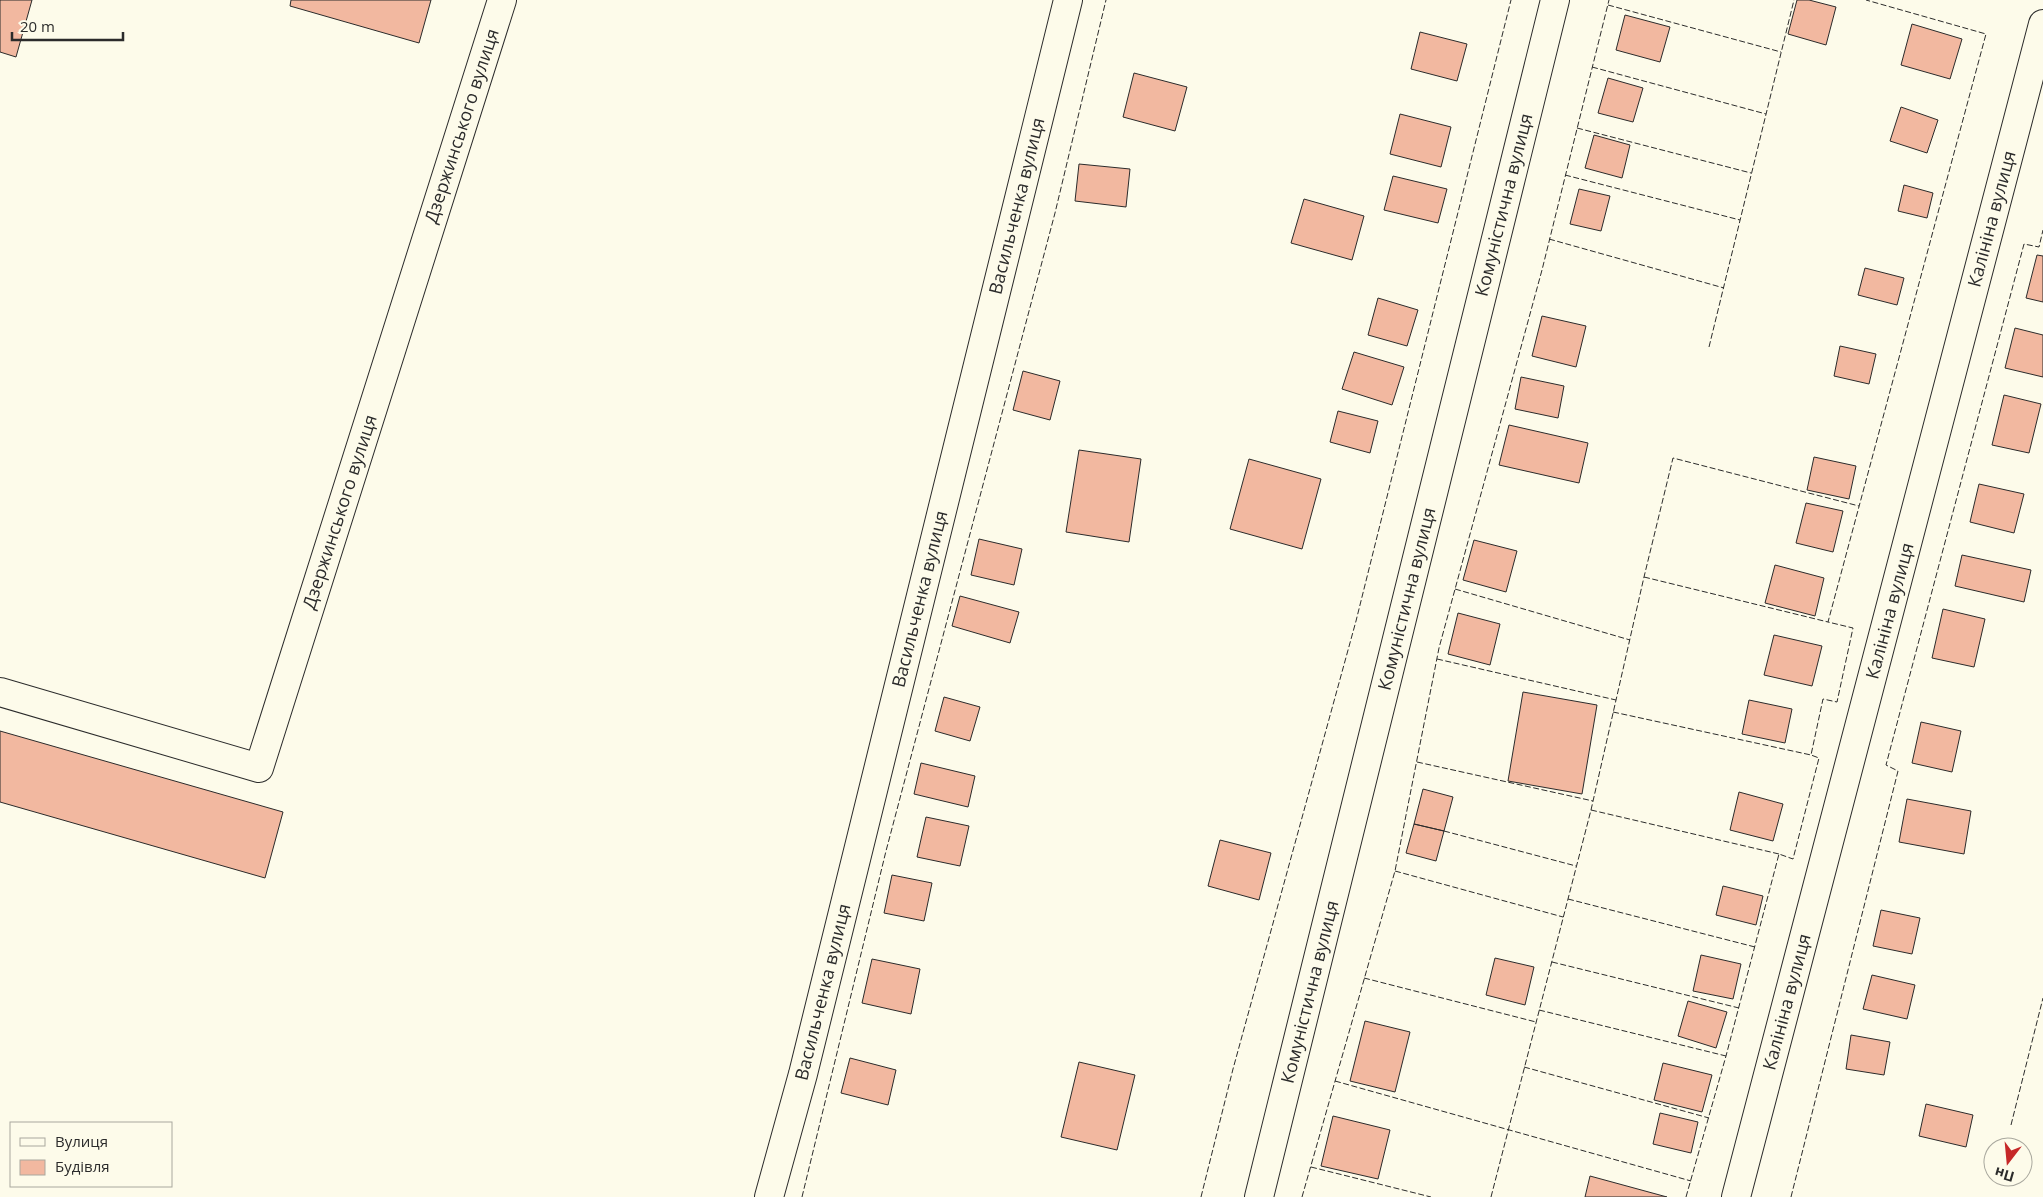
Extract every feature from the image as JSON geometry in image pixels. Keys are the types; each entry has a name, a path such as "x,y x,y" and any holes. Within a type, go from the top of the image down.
{"street":[{"name":"Дзержинського вулиця","path":"0,692 258,768 502,0"},
{"name":"Васильченка вулиця","path":"769,1197 803,1074 1068,0"},
{"name":"Комуністична вулиця","path":"1259,1197 1555,0"},
{"name":"Калініна вулиця","path":"1736,1197 2043,24"}],"building":[{"path":"0,0 32,0 16,57 0,52"},
{"path":"291,0 431,0 419,43 290,6"},
{"path":"1797,0 1809,0 1836,7 1826,45 1788,34"},
{"path":"1625,15 1670,27 1660,62 1616,50"},
{"path":"1912,24 1962,39 1950,79 1901,65"},
{"path":"1420,32 1467,44 1457,81 1411,69"},
{"path":"1134,73 1187,87 1175,131 1123,117"},
{"path":"1608,78 1643,88 1633,122 1598,113"},
{"path":"1901,107 1938,120 1927,153 1890,141"},
{"path":"1400,114 1451,127 1441,167 1390,154"},
{"path":"1594,135 1630,145 1622,178 1585,168"},
{"path":"1079,164 1130,169 1126,207 1075,201"},
{"path":"1393,176 1447,189 1438,223 1384,210"},
{"path":"1904,185 1933,193 1927,218 1898,211"},
{"path":"1579,189 1610,196 1601,231 1570,224"},
{"path":"1304,199 1364,216 1352,260 1291,243"},
{"path":"2037,255 2043,256 2043,302 2026,298"},
{"path":"1865,268 1904,278 1897,305 1858,295"},
{"path":"1378,298 1418,310 1407,346 1368,335"},
{"path":"1542,316 1586,326 1576,367 1532,356"},
{"path":"2015,328 2043,335 2043,377 2005,368"},
{"path":"1840,346 1876,354 1869,384 1834,376"},
{"path":"1354,352 1404,367 1392,405 1342,389"},
{"path":"1023,371 1060,381 1050,420 1013,410"},
{"path":"1521,377 1564,386 1558,418 1515,409"},
{"path":"2004,395 2041,404 2029,453 1992,445"},
{"path":"1338,411 1378,421 1370,453 1330,442"},
{"path":"1509,425 1588,443 1579,483 1499,465"},
{"path":"1079,450 1141,459 1129,542 1066,532"},
{"path":"1814,457 1856,466 1849,499 1807,490"},
{"path":"1249,459 1321,479 1302,549 1230,529"},
{"path":"1979,484 2024,494 2014,533 1970,522"},
{"path":"1806,503 1843,511 1833,552 1796,543"},
{"path":"979,539 1022,549 1014,585 971,575"},
{"path":"1474,540 1517,551 1506,592 1463,580"},
{"path":"1962,555 2031,570 2024,602 1955,586"},
{"path":"1775,565 1824,578 1815,616 1765,603"},
{"path":"960,596 1019,612 1010,643 952,626"},
{"path":"1943,609 1985,619 1974,667 1932,658"},
{"path":"1458,613 1500,624 1490,665 1448,654"},
{"path":"1774,635 1822,646 1812,686 1764,675"},
{"path":"1523,692 1597,705 1582,794 1508,781"},
{"path":"944,697 980,707 970,741 935,731"},
{"path":"1749,700 1792,709 1785,743 1742,734"},
{"path":"1921,722 1961,731 1952,772 1912,763"},
{"path":"0,731 283,812 265,878 0,802"},
{"path":"921,763 975,776 968,807 914,794"},
{"path":"1423,789 1453,797 1444,831 1414,824"},
{"path":"1739,792 1783,804 1773,841 1730,830"},
{"path":"1907,799 1971,811 1964,854 1899,842"},
{"path":"926,817 969,826 960,866 917,857"},
{"path":"1414,824 1444,831 1436,861 1406,853"},
{"path":"1220,840 1271,853 1259,900 1208,886"},
{"path":"892,875 932,883 924,921 884,913"},
{"path":"1723,886 1763,896 1756,925 1716,915"},
{"path":"1881,910 1920,918 1912,954 1873,946"},
{"path":"1701,955 1741,964 1733,999 1693,991"},
{"path":"1495,958 1534,967 1525,1005 1486,995"},
{"path":"872,959 920,969 911,1014 862,1003"},
{"path":"1872,975 1915,985 1907,1019 1863,1009"},
{"path":"1688,1001 1727,1012 1716,1048 1678,1036"},
{"path":"1365,1021 1410,1032 1395,1092 1350,1081"},
{"path":"1851,1035 1890,1042 1884,1075 1846,1069"},
{"path":"850,1058 896,1070 888,1105 841,1093"},
{"path":"1079,1062 1135,1075 1117,1150 1061,1137"},
{"path":"1663,1063 1712,1075 1702,1112 1654,1100"},
{"path":"1926,1104 1973,1115 1966,1147 1919,1136"},
{"path":"1660,1113 1698,1122 1691,1153 1653,1144"},
{"path":"1333,1116 1390,1130 1378,1179 1321,1166"},
{"path":"1590,1176 1667,1197 1585,1197"}],"fence":[{"path":"802,1197 886,851 1055,213 1106,0"},
{"path":"1201,1197 1233,1069 1356,621 1511,0"},
{"path":"1302,1197 1395,871 1439,648 1542,270 1609,0"},
{"path":"1709,347 1794,0"},
{"path":"1686,1197 1726,1056 1779,854 1793,859 1819,758 1811,755 1823,699 1837,702 1853,628 1828,622 1986,34 1866,0"},
{"path":"1608,5 1781,52"},
{"path":"1592,67 1766,114"},
{"path":"1577,128 1751,173"},
{"path":"1565,175 1740,220"},
{"path":"1791,1197 1898,771 1886,765 2024,244 2039,247 2043,230"},
{"path":"1549,239 1724,288"},
{"path":"1491,1197 1591,810 1673,458 1859,506"},
{"path":"1644,577 1828,622"},
{"path":"1455,589 1630,640"},
{"path":"1437,659 1616,700"},
{"path":"1613,712 1811,755"},
{"path":"1417,762 1593,801"},
{"path":"1591,810 1779,854"},
{"path":"1444,831 1576,866"},
{"path":"1395,871 1563,917"},
{"path":"1568,899 1755,947"},
{"path":"1552,962 1739,1008"},
{"path":"1364,978 1536,1022"},
{"path":"2011,1125 2043,998"},
{"path":"1539,1010 1726,1056"},
{"path":"1524,1067 1709,1118"},
{"path":"1335,1081 1691,1181"},
{"path":"1311,1167 1431,1197"}]}
